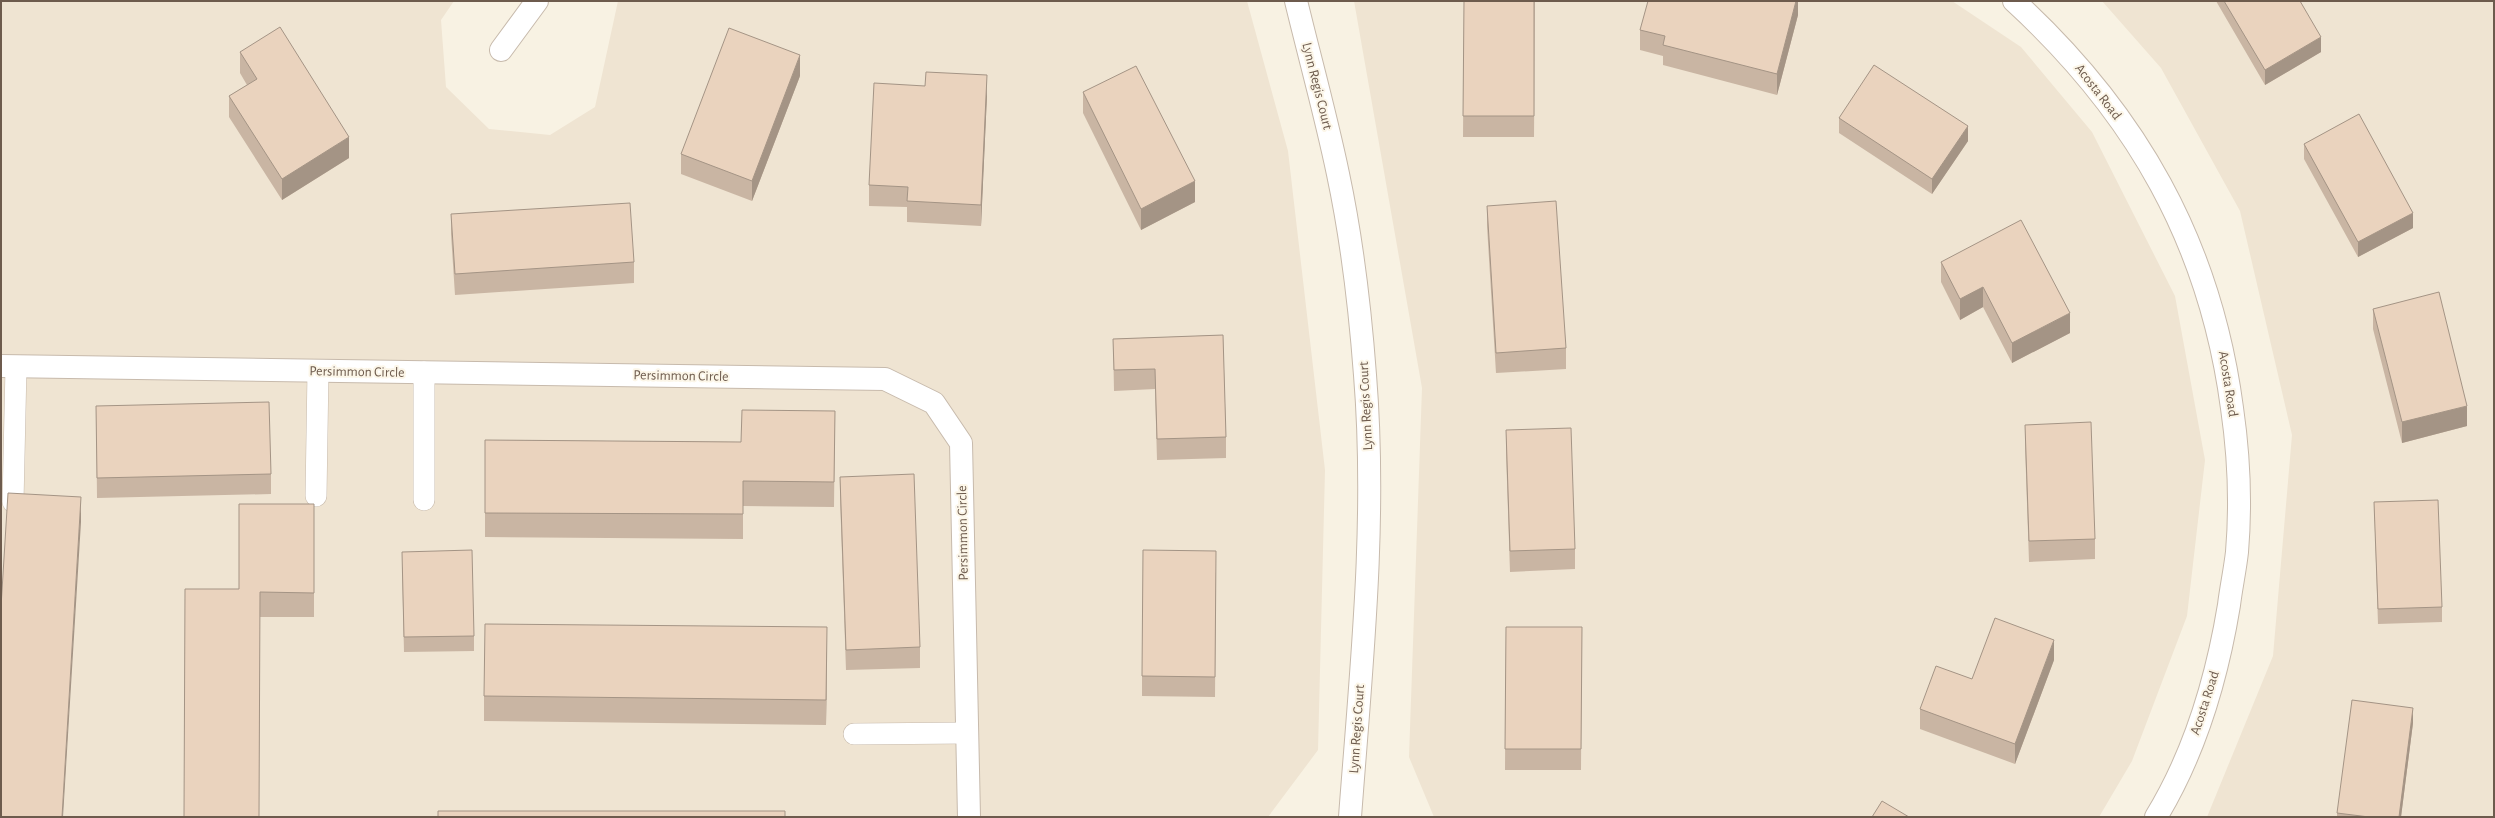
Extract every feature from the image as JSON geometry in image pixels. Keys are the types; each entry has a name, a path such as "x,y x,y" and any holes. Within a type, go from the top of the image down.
{"street":[{"path":"501,50 538,1"},
{"name":"Lynn Regis Court","path":"1296,1 1338,175 1356,291 1365,376 1370,497 1366,615 1350,817"},
{"name":"Acosta Road","path":"2014,1 2050,34 2097,88 2136,142 2175,212 2198,264 2214,312 2226,361 2238,453 2237,553 2221,651 2201,719 2156,817"},
{"name":"Persimmon Circle","path":"9,366 318,372 424,372 885,379 934,403 961,443 969,817"}],"lane":[{"path":"9,366 14,502"},
{"path":"316,496 318,372"},
{"path":"424,372 424,500"},
{"path":"854,734 967,733"}],"shaded area":[{"path":"1,1 454,1 441,20 446,87 489,129 550,135 595,107 618,1 1247,1 1288,151 1325,470 1318,750 1268,817 1,817"},
{"path":"1354,1 1952,1 2021,47 2092,132 2175,296 2205,460 2187,616 2132,761 2099,817 1434,817 1409,757 1422,388"},
{"path":"2102,1 2494,1 2494,817 2207,817 2273,656 2292,435 2240,211 2161,68"}],"building":[{"path":"1464,1 1534,1 1534,116 1463,116"},
{"path":"1648,1 1796,1 1777,74 1663,45 1665,36 1640,30"},
{"path":"2224,1 2300,1 2321,37 2265,70"},
{"path":"280,27 349,137 282,179 229,96 257,79 240,52"},
{"path":"729,28 800,55 752,181 681,154"},
{"path":"1874,65 1968,126 1932,179 1839,118"},
{"path":"1136,66 1195,181 1141,209 1083,92"},
{"path":"926,72 987,75 981,205 907,201 908,187 869,185 874,83 925,86"},
{"path":"2359,114 2413,213 2358,242 2304,144"},
{"path":"1556,201 1566,348 1496,353 1487,206"},
{"path":"630,203 634,262 455,274 451,214"},
{"path":"2021,220 2070,313 2012,343 1983,287 1960,299 1941,262"},
{"path":"2439,292 2467,406 2402,422 2373,309"},
{"path":"1223,335 1226,437 1157,439 1155,369 1114,370 1113,339"},
{"path":"269,402 271,474 97,478 96,406"},
{"path":"742,410 835,411 834,482 743,481 743,514 485,513 485,440 741,442"},
{"path":"2091,422 2095,539 2029,541 2025,425"},
{"path":"1571,428 1575,549 1510,551 1506,430"},
{"path":"914,474 920,647 846,650 840,477"},
{"path":"8,493 81,497 62,817 1,817 1,607"},
{"path":"2438,500 2442,607 2378,609 2374,502"},
{"path":"239,504 314,504 314,593 260,592 259,817 184,817 185,589 239,589"},
{"path":"472,550 474,636 404,637 402,552"},
{"path":"1143,550 1216,551 1215,677 1142,676"},
{"path":"1995,618 2054,640 2015,744 1920,709 1936,666 1972,679"},
{"path":"485,624 827,627 826,700 484,696"},
{"path":"1506,627 1582,627 1581,749 1505,749"},
{"path":"2352,700 2413,708 2399,817 2369,817 2337,813"},
{"path":"1882,801 1909,817 1872,817"},
{"path":"438,811 785,811 785,817 438,817"}]}
